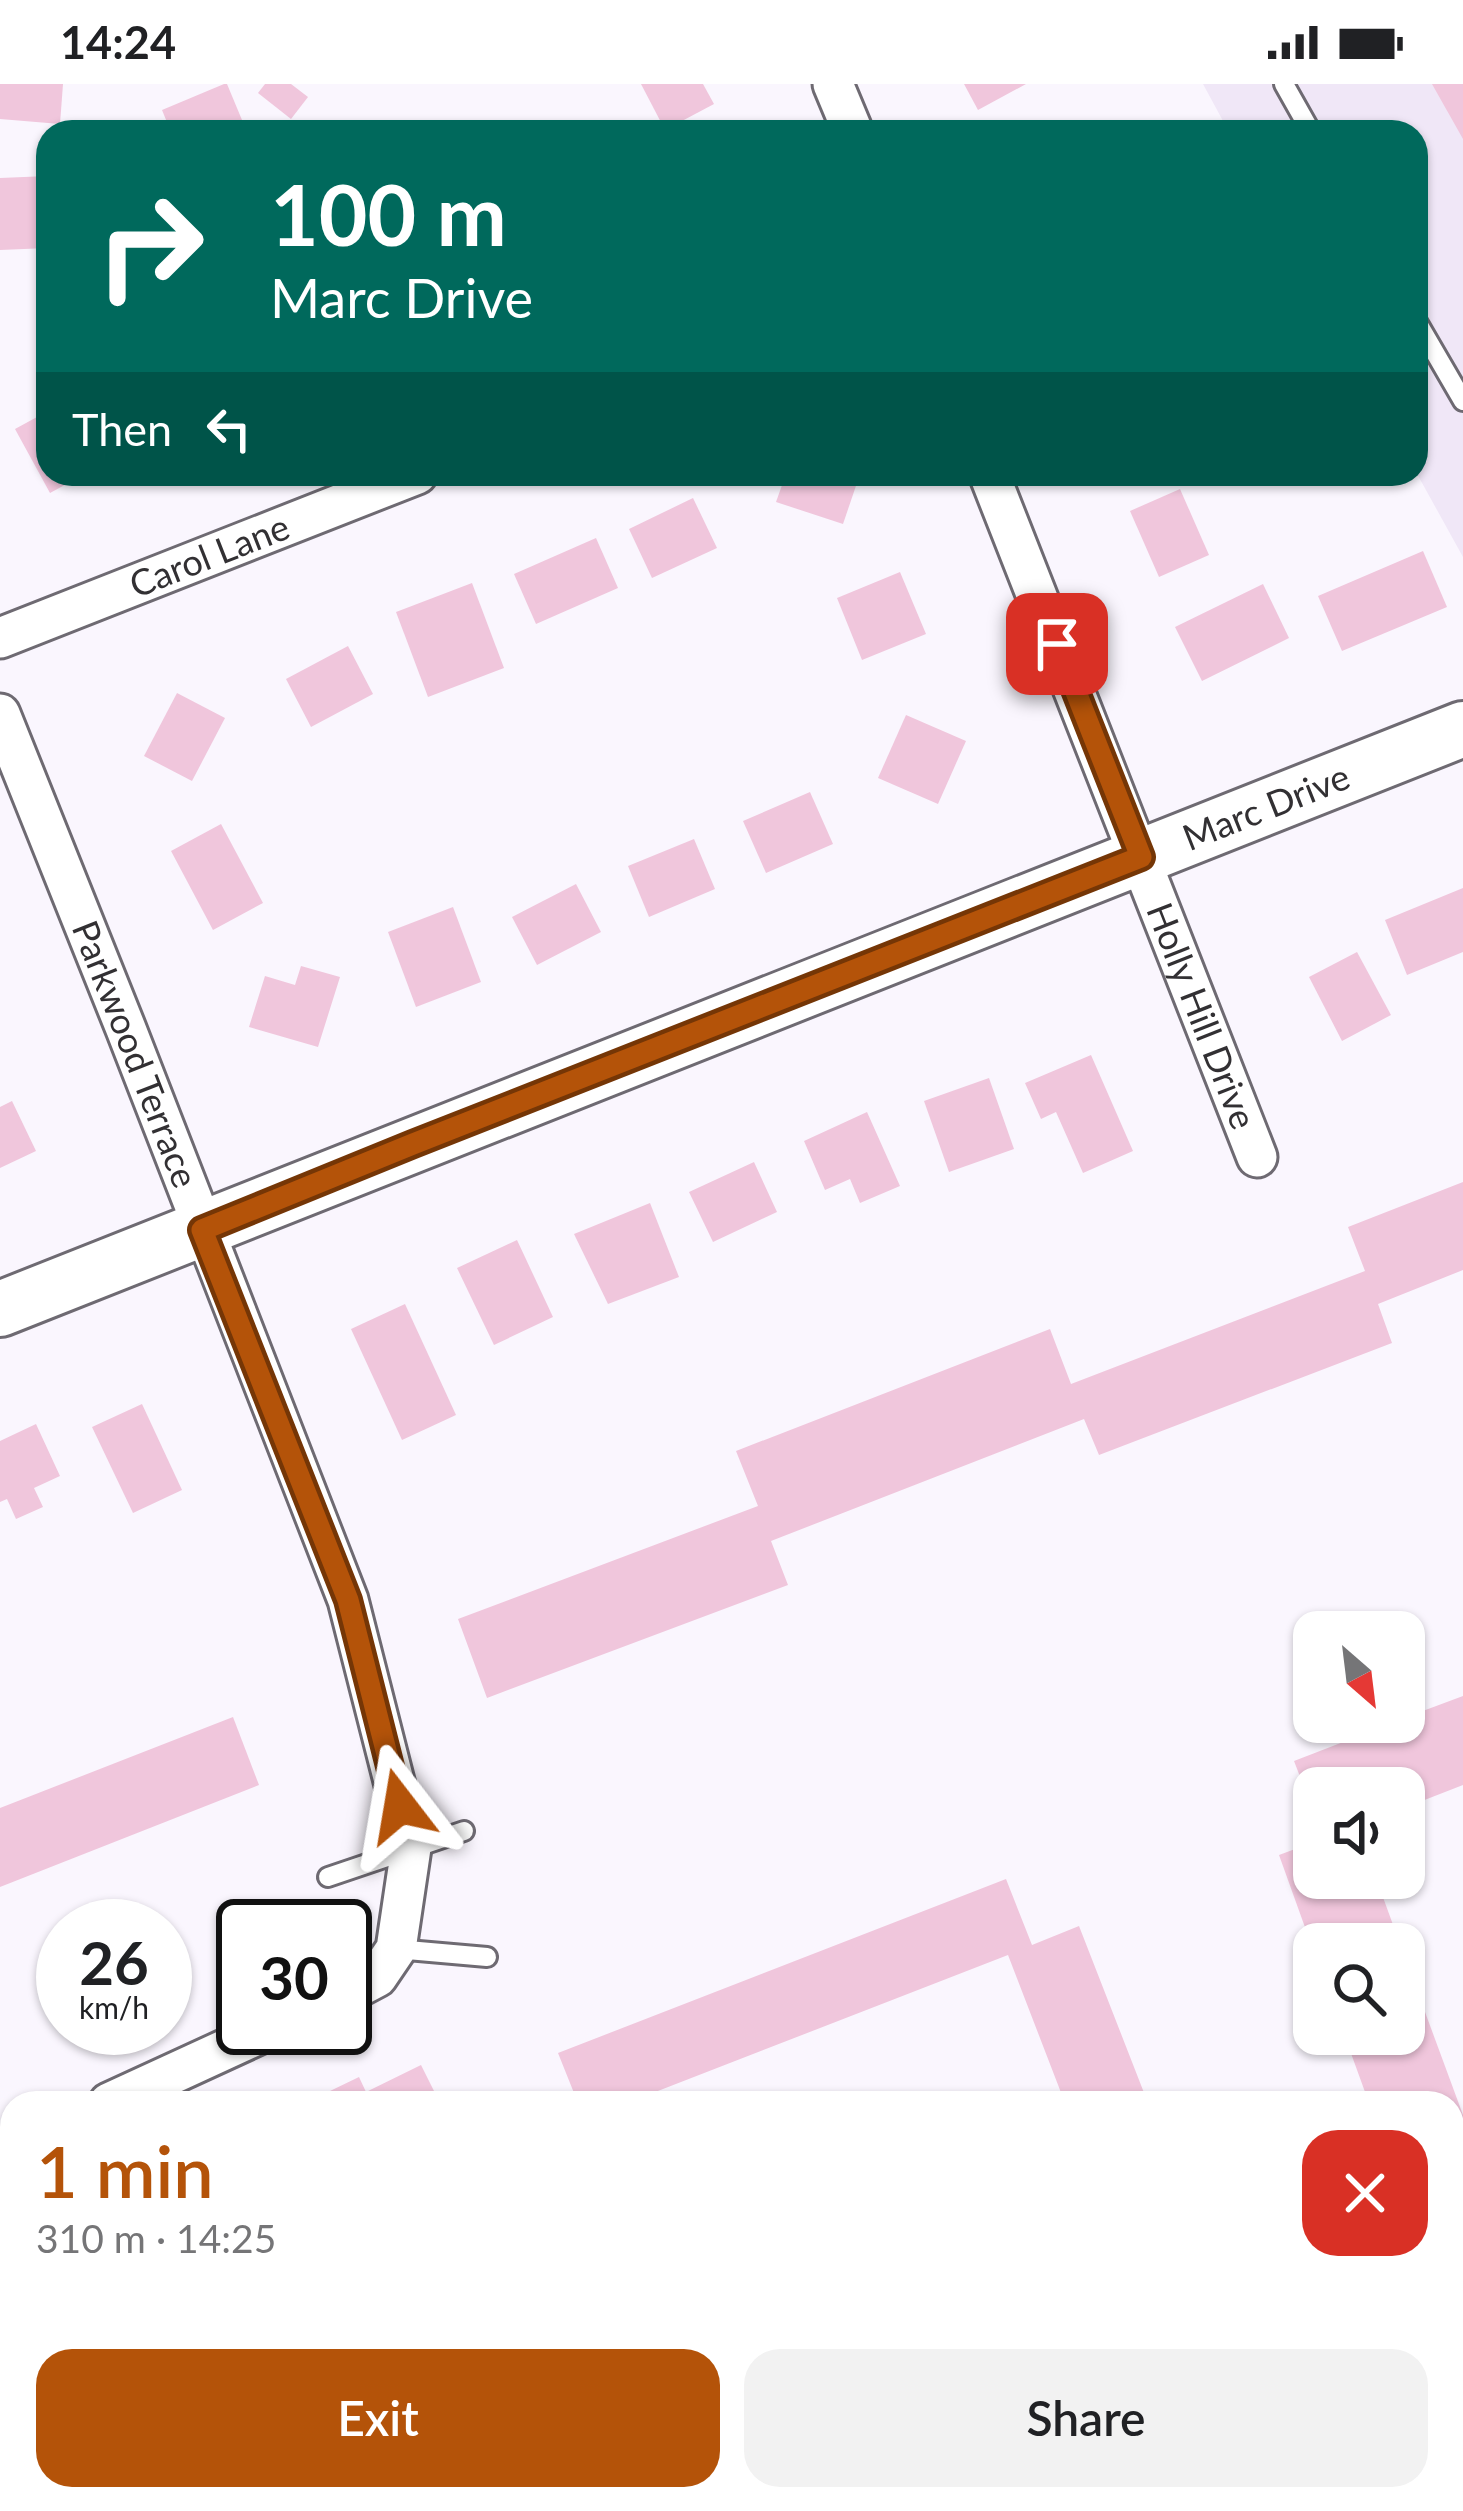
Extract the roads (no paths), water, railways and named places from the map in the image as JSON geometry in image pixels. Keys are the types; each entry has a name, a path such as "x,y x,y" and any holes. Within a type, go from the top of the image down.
{"street":[{"path":"833,84 848,120"},
{"name":"Carol Lane","path":"0,638 386,486"},
{"name":"Holly Hill Drive","path":"994,486 1257,1156"},
{"name":"Parkwood Terrace","path":"0,713 348,1600 411,1848 396,1948"},
{"name":"Marc Drive","path":"0,1310 1463,729"},
{"path":"372,1979 396,1948"},
{"path":"135,2091 216,2054"}],"lane":[{"path":"1285,84 1304,120"},
{"path":"1428,341 1463,401"},
{"path":"328,1877 464,1831"},
{"path":"396,1948 488,1957"}]}
